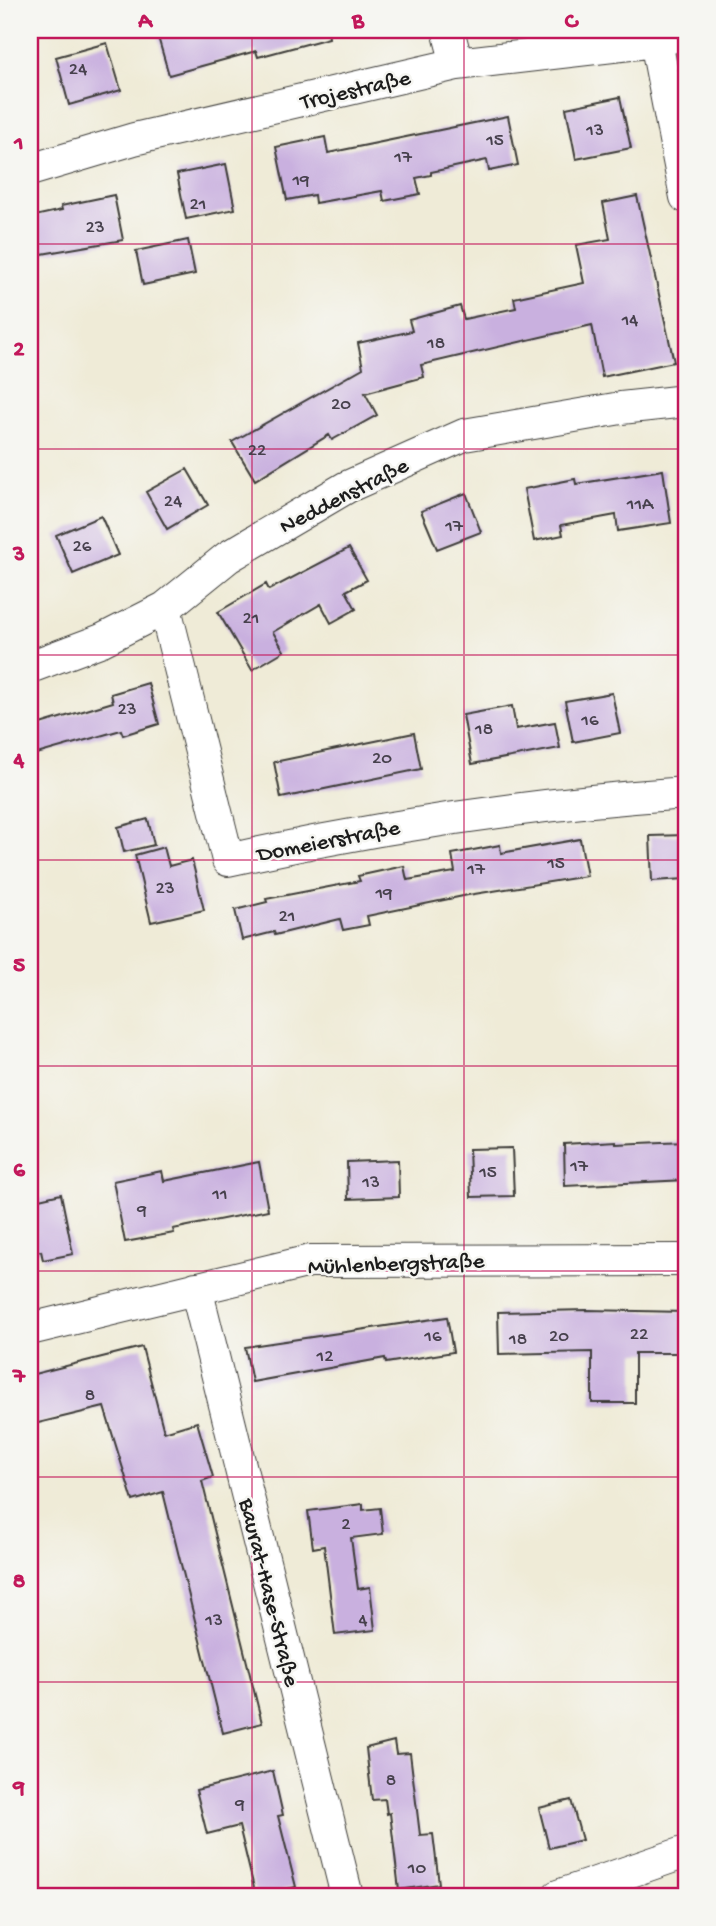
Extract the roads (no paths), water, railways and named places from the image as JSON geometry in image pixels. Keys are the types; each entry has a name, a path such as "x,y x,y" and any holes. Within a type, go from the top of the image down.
{"street":[{"path":"448,30 457,64"},
{"name":"Trojestraße","path":"30,170 134,139 457,64 656,41 686,33"},
{"path":"656,41 686,197"},
{"name":"Neddenstraße","path":"30,667 102,640 165,608 228,557 299,515 348,488 464,435 621,408 686,401"},
{"name":"Domeierstraße","path":"165,608 228,860 424,820 560,802 686,793"},
{"name":"Mühlenbergstraße","path":"30,1329 310,1261 686,1260"},
{"name":"Baurat-Hase-Straße","path":"196,1288 347,1896"},
{"path":"558,1896 686,1852"}]}
